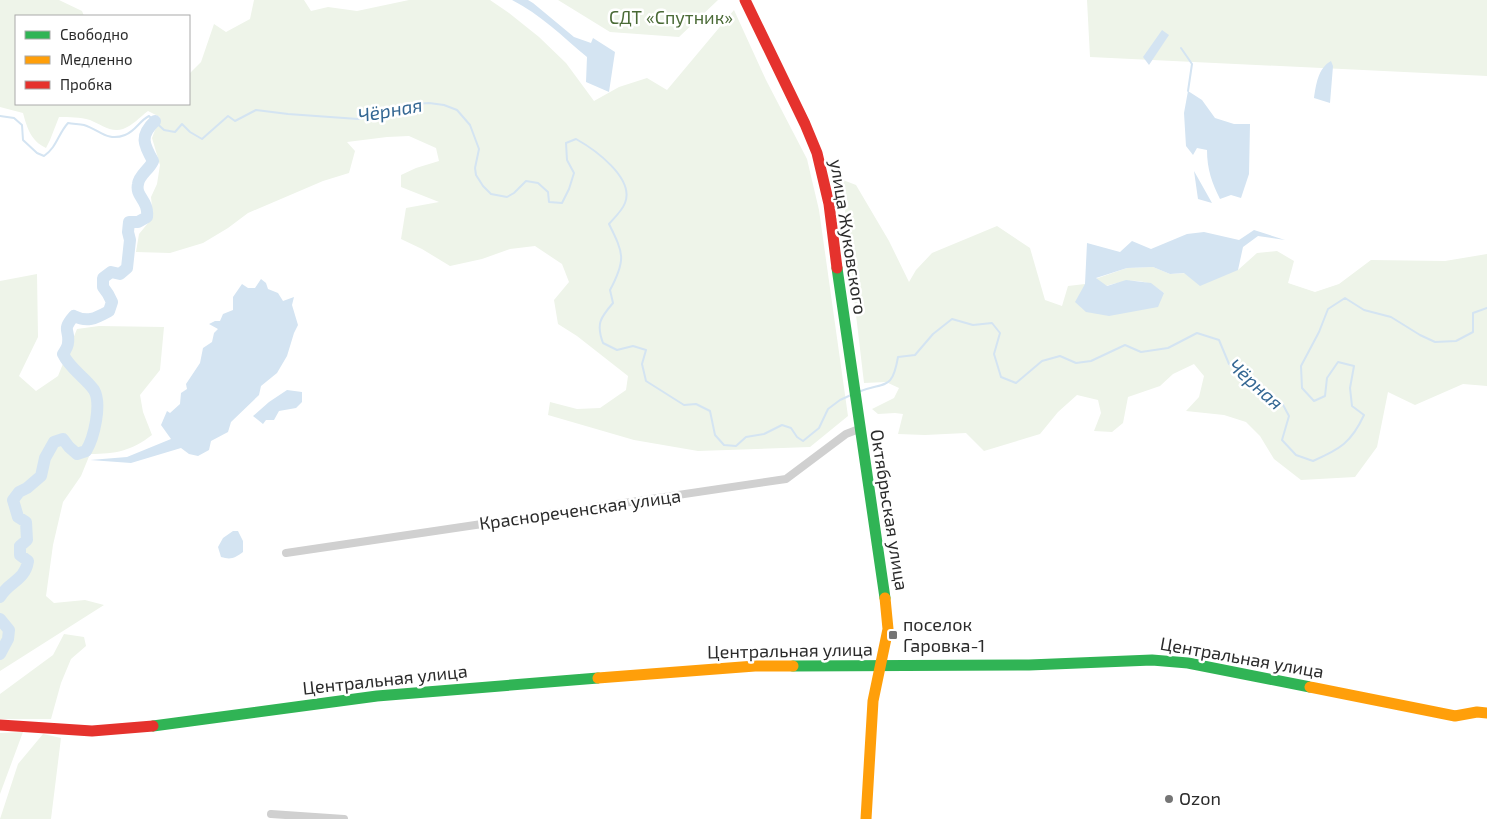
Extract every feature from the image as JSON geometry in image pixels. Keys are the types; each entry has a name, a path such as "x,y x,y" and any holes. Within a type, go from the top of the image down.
{"street":[{"name":"улица Жуковского","path":"745,0 817,153 829,204 857,414"},
{"name":"Октябрьская улица","path":"857,414 886,604 888,629 873,702 866,819"},
{"name":"Краснореченская улица","path":"286,553 786,479 846,434 859,429"},
{"name":"Центральная улица","path":"0,725 92,731 158,726 377,696 755,666 1028,665 1152,660 1171,661 1455,716 1477,712 1487,713"},
{"path":"271,814 344,819"}],"green space":[{"path":"0,0 59,0 82,11 84,15 15,15 15,105 190,105 190,73 201,62 214,24 226,32 250,19 254,0 304,0 311,11 328,7 357,11 409,0 490,0 539,37 566,63 594,101 619,87 647,78 667,90 734,10 766,80 807,159 819,210 848,416 810,447 698,451 634,440 548,415 550,402 577,409 600,408 626,390 628,376 577,336 558,324 554,300 569,282 562,264 535,246 510,249 482,259 450,266 401,239 406,208 439,202 401,187 401,175 439,161 436,148 409,136 347,142 355,151 349,173 323,181 248,213 203,243 170,253 136,252 139,234 153,217 151,197 157,184 160,165 152,138 160,117 148,111 130,126 114,130 86,119 59,117 46,148 30,134 23,113 0,107"},
{"name":"СДТ «Спутник»","path":"558,0 718,0 679,37 610,32"},
{"path":"1087,0 1487,0 1487,76 1090,57"},
{"path":"843,180 856,185 889,241 909,282 916,270 932,253 997,226 1030,248 1045,300 1062,306 1068,286 1085,284 1164,293 1144,282 1130,281 1106,286 1095,279 1127,268 1153,267 1170,274 1238,270 1257,253 1277,251 1294,261 1288,283 1315,292 1339,284 1371,260 1445,261 1487,254 1487,386 1463,384 1415,405 1388,392 1377,447 1355,477 1301,480 1274,459 1260,436 1246,422 1224,415 1186,411 1199,397 1204,376 1194,364 1173,374 1160,386 1128,397 1123,423 1112,432 1094,431 1101,413 1098,400 1077,395 1058,412 1040,434 984,451 966,433 898,434 903,414 878,414 872,409 894,398 899,388 886,382 864,383 847,238"},
{"path":"37,274 38,337 19,376 36,391 58,376 77,329 99,326 164,327 160,370 140,395 143,412 152,435 130,448 108,453 90,454 81,476 63,502 53,545 46,596 54,603 85,600 104,605 0,671 0,281"},
{"path":"64,634 84,637 86,646 71,659 61,683 51,719 0,719 0,694 53,655"},
{"path":"23,732 0,794 0,733"},
{"path":"43,734 61,738 51,819 0,819 18,764"}],"water":[{"path":"512,0 528,0 574,37 591,43 593,38 615,52 609,92 586,82 587,57 542,19"},
{"path":"1162,30 1169,35 1149,65 1143,57"},
{"path":"1331,61 1333,66 1330,103 1314,98 1320,72"},
{"path":"1188,91 1202,100 1215,118 1234,124 1250,124 1249,174 1241,198 1231,195 1220,199 1210,176 1207,150 1197,148 1193,155 1186,146 1184,113"},
{"path":"1194,171 1212,203 1198,199"},
{"path":"1254,230 1285,240 1258,236 1243,247 1238,270 1200,286 1184,273 1170,274 1153,267 1127,268 1096,278 1107,286 1126,280 1151,283 1164,293 1158,307 1109,316 1086,312 1075,302 1085,284 1087,243 1120,252 1132,241 1151,249 1187,234 1204,232 1239,240"},
{"path":"261,279 266,283 268,289 278,293 283,301 294,297 292,305 298,325 287,356 277,373 261,386 259,395 231,422 228,432 211,441 209,450 198,456 189,454 181,448 131,463 90,460 127,457 171,439 161,425 167,411 170,413 180,404 181,393 187,389 186,384 200,363 203,348 212,342 214,333 218,329 209,324 220,321 223,314 233,310 233,297 242,284 248,288 255,288"},
{"path":"287,390 302,392 302,402 296,408 279,411 274,420 266,420 263,424 253,416 269,402"},
{"path":"233,531 238,531 243,541 243,552 233,558 221,557 218,547 223,538"}],"waterway":[{"path":"1181,48 1192,64 1188,91"},
{"name":"Чёрная","path":"0,116 14,118 22,125 23,140 37,153 44,156 55,145 68,123 84,125 108,136 119,137 132,131 149,116 164,130 175,132 182,124 190,132 202,139 228,116 235,121 256,110 358,119 378,117 414,104 444,105 457,110 470,125 479,149 475,168 476,175 491,194 507,197 526,181 538,183 548,192 549,202 562,203 574,173 567,160 566,143 576,139 611,165 619,174 627,193 624,206 609,224 618,243 621,264 610,290 613,303 600,322 603,343 617,350 633,346 646,350 642,364 646,381 684,405 696,404 710,411 715,435 724,445 736,446 746,437 764,434 782,425 791,428 797,437 803,441 819,428 828,409 851,395"},
{"path":"0,597 20,577 28,561 20,555 20,546 27,540 26,522 18,517 13,500 19,492 41,476 45,458 54,442 63,439 77,454 86,451 92,438 97,412 96,396 94,390 63,354 68,344 67,327 74,316 84,319 96,318 109,311 112,302 103,287 103,278 111,272 120,274 127,268 130,240 128,232 129,222 138,222 147,217 146,207 138,192 138,188 140,178 153,161 145,145 145,136 155,121"},
{"name":"Чёрная","path":"858,392 886,384 890,381 896,368 898,357 915,355 933,334 952,319 973,325 992,323 1000,333 994,354 1001,377 1016,383 1042,361 1060,356 1076,363 1091,361 1125,345 1141,352 1168,348 1197,333 1219,340 1229,364 1282,403 1289,416 1282,440 1296,455 1313,461 1331,453 1344,444 1359,425 1364,415 1352,406 1350,388 1354,366 1338,362 1327,378 1325,396 1314,401 1302,388 1301,366 1319,332 1328,309 1345,298 1364,310 1391,317 1435,342 1456,341 1473,332 1473,313 1487,308"},
{"path":"0,619 9,630 8,639 0,654"}],"traffic: fast":[{"path":"837,268 885,598"},
{"path":"793,666 1029,665 1152,660 1188,663 1310,687"},
{"path":"153,726 377,696 598,678"}],"traffic: slow":[{"path":"866,819 873,701 888,629 885,598"},
{"path":"598,678 755,666 793,666"},
{"path":"1310,687 1455,716 1477,712 1487,713"}],"traffic: jam":[{"path":"745,0 817,153 829,204 837,268"},
{"path":"0,725 92,731 153,726"}],"place":[{"name":"поселок Гаровка-1","path":"893,635"},
{"name":"Ozon","path":"1169,799"}]}
